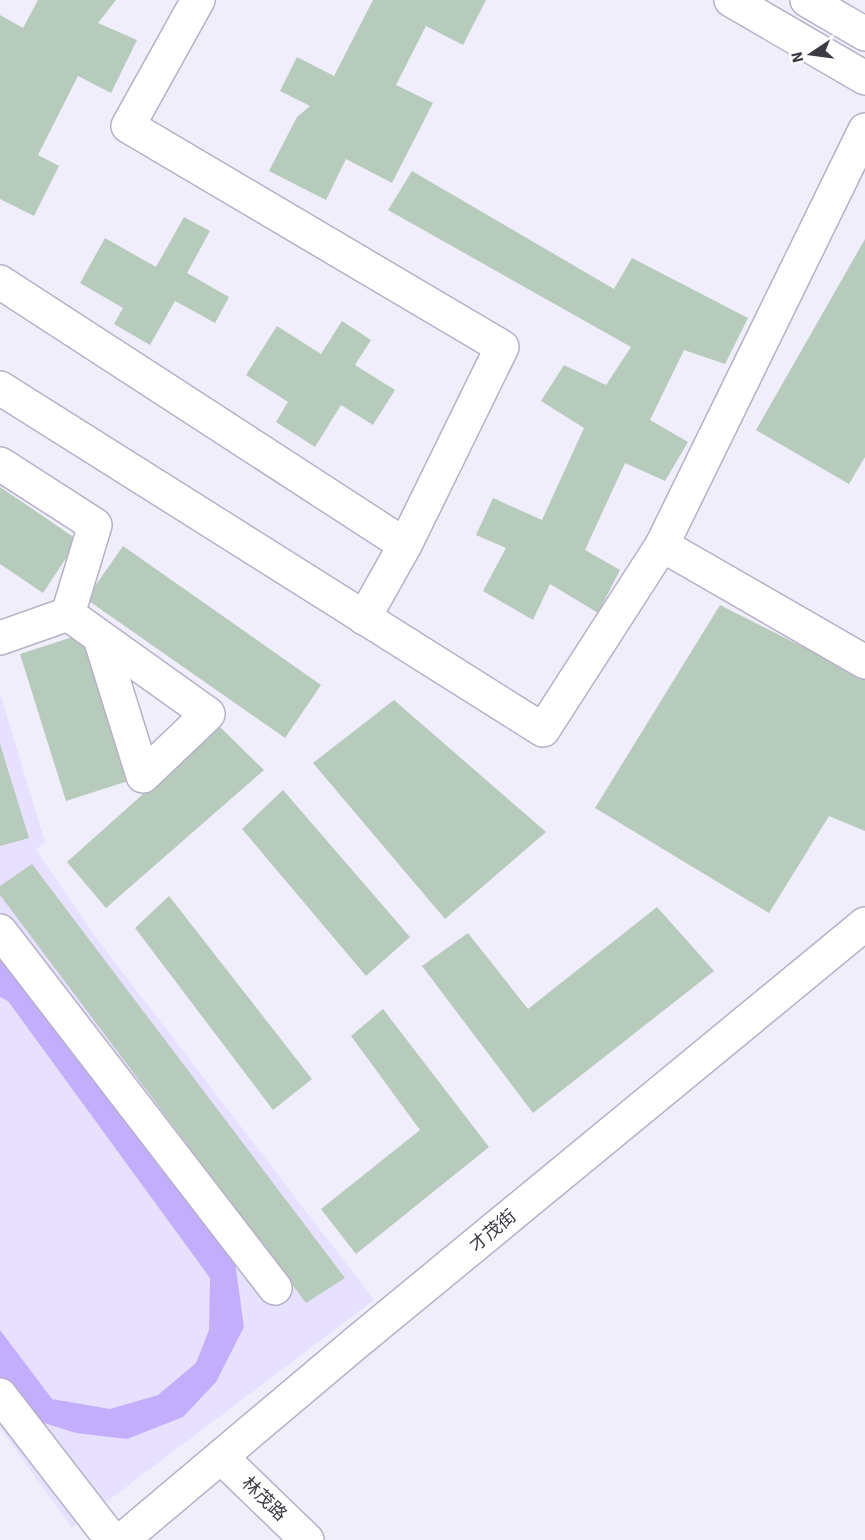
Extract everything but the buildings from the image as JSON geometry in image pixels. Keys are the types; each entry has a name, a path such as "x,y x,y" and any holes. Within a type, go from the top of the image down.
{"street":[{"path":"198,0 128,126 502,347 405,545 364,618"},
{"path":"731,0 865,78"},
{"path":"807,0 865,34"},
{"path":"0,388 543,730 662,545 865,130"},
{"path":"0,282 405,545"},
{"path":"0,464 95,525 68,614"},
{"path":"662,545 865,662"},
{"path":"68,614 100,638"},
{"path":"0,638 68,614"},
{"name":"才茂街","path":"122,1540 357,1342 865,924"},
{"path":"0,931 275,1288"},
{"path":"0,1395 112,1540"},
{"name":"林茂路","path":"222,1458 307,1540"}],"shaded area":[{"path":"0,693 45,842 36,850 97,939 374,1300 72,1528 0,1428"},
{"path":"0,958 235,1262 244,1327 216,1382 183,1417 127,1439 76,1433 32,1419 0,1378 0,1330 52,1399 110,1409 158,1395 196,1363 209,1330 210,1278 8,1001 0,997"}]}
